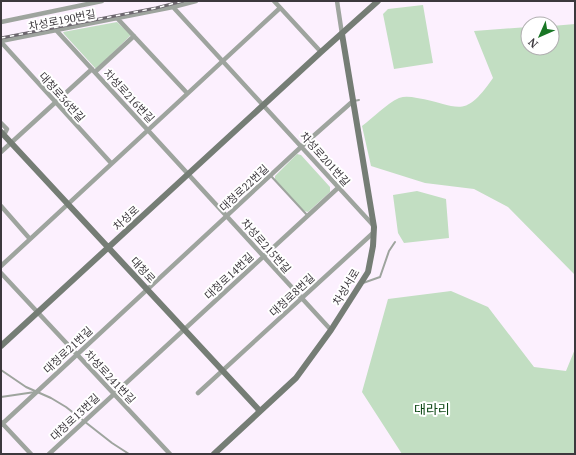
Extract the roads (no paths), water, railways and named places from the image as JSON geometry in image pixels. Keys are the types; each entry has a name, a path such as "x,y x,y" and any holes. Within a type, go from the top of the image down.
{"street":[{"path":"1,22 102,1"},
{"name":"차성로190번길","path":"1,42 196,1"},
{"path":"274,1 321,52"},
{"path":"337,1 342,34"},
{"name":"차성로","path":"1,346 378,1"},
{"path":"173,7 263,105"},
{"path":"1,266 280,8"},
{"path":"117,18 187,93"},
{"name":"차성로216번길","path":"56,30 189,174"},
{"name":"차성서로","path":"214,454 296,378 331,330 368,272 373,246 374,230 356,101 350,66 342,34"},
{"path":"1,152 55,102 134,36"},
{"name":"대청로36번길","path":"1,42 111,164"},
{"name":"대청로22번길","path":"148,289 302,146 356,101"},
{"name":"차성로201번길","path":"263,105 302,146 374,230"},
{"path":"1,123 7,129 2,134"},
{"name":"대청로","path":"2,134 148,289 260,412"},
{"name":"차성로215번길","path":"189,174 331,330"},
{"name":"대청로14번길","path":"185,329 339,188"},
{"path":"1,206 30,239"},
{"name":"대청로8번길","path":"198,393 374,230"},
{"name":"차성로241번길","path":"1,273 170,454"},
{"name":"대청로21번길","path":"2,423 148,289"},
{"name":"대청로13번길","path":"49,454 185,329"},
{"path":"2,423 31,454"}],"lane":[{"path":"271,176 308,216"},
{"path":"362,283 380,277 389,251 394,242"},
{"path":"1,370 26,387 37,391 66,407 112,443 129,454"},
{"path":"1,397 37,391"}],"railway":[{"path":"1,38 156,8 183,1"}],"district":[{"name":"대라리","path":"432,409"}]}
